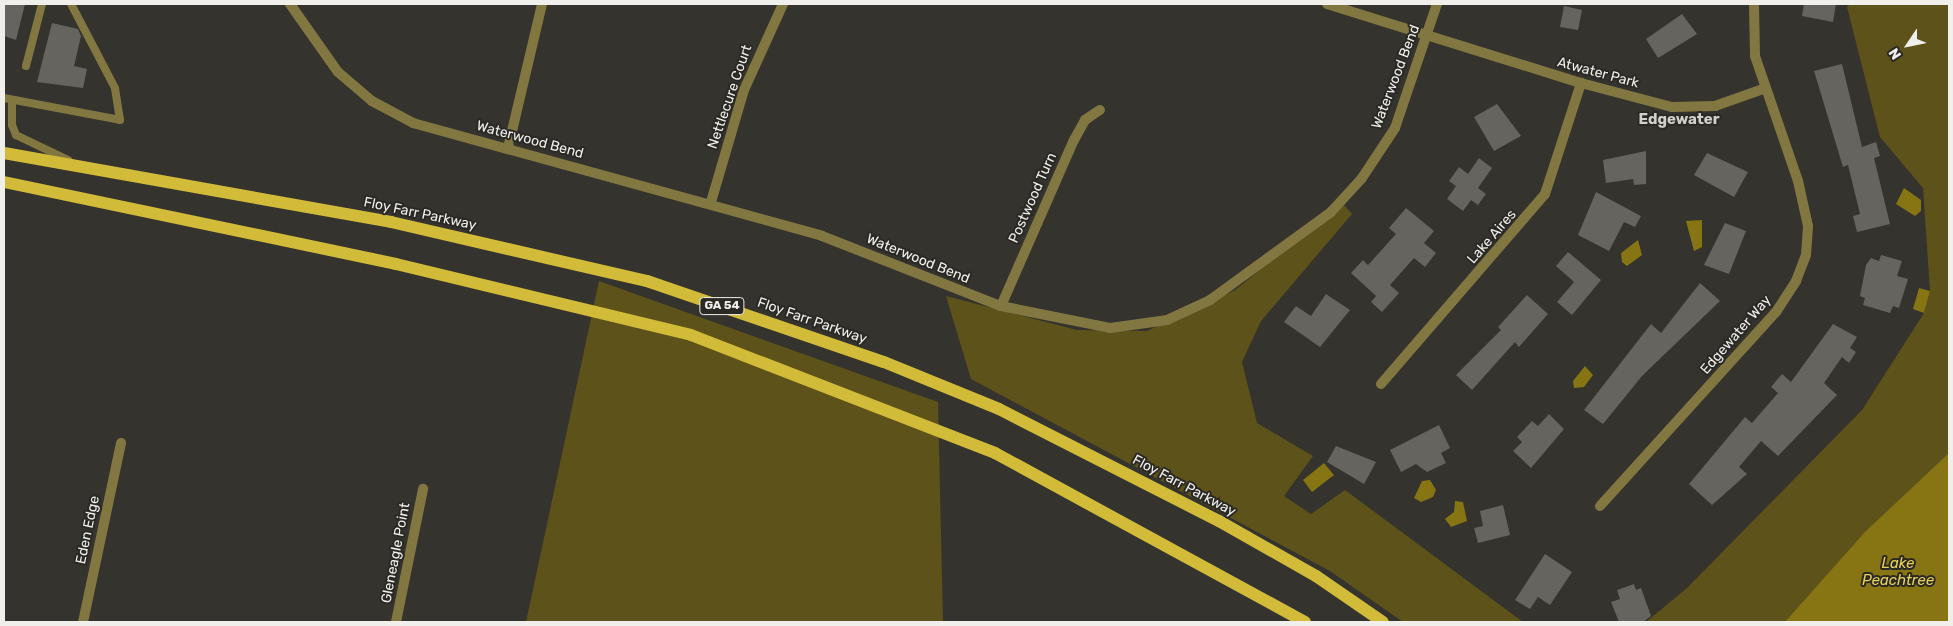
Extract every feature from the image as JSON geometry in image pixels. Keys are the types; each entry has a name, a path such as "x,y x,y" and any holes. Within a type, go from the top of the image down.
{"main road":[{"name":"Floy Farr Parkway","path":"4,154 391,222 648,281 884,362 1092,454 1316,576 1383,622"},
{"path":"4,182 386,262 691,335 994,453 1305,622"}],"street":[{"name":"Waterwood Bend","path":"290,4 322,55 372,102 413,123 711,202 822,236 1000,306 1066,323 1110,328 1146,326 1190,311 1230,288 1331,212 1362,178 1395,128 1437,4"},
{"path":"508,148 542,4"},
{"name":"Nettlecure Court","path":"711,202 744,90 783,4"},
{"name":"Atwater Park","path":"1327,4 1581,83 1672,107 1715,106 1763,89"},
{"name":"Edgewater Way","path":"1600,506 1776,312 1796,282 1806,255 1808,226 1798,180 1763,89 1755,56 1754,4"},
{"name":"Lake Aires","path":"1381,384 1545,194 1581,83"},
{"name":"Postwood Turn","path":"1000,306 1084,120 1100,110"},
{"name":"Eden Edge","path":"83,622 121,444"},
{"name":"Gleneagle Point","path":"396,622 423,489"}],"lane":[{"path":"26,66 42,4"},
{"path":"71,4 115,88 120,120 8,99 12,125 22,141 86,168"}],"shaded area":[{"path":"1850,4 1949,4 1949,468 1803,622 1646,622 1687,588 1862,410 1924,313 1930,291 1923,188 1880,137 1847,7"},
{"path":"1343,204 1352,214 1261,321 1242,362 1257,423 1313,456 1284,496 1311,514 1345,490 1523,622 1403,622 1330,571 971,379 946,296 1077,330 1147,331 1235,290"},
{"path":"599,281 938,402 943,622 526,622"}],"water":[{"path":"1904,188 1921,200 1921,211 1915,216 1896,204"},
{"path":"1702,220 1702,247 1694,251 1686,221"},
{"path":"1638,240 1642,255 1627,266 1622,262 1621,253"},
{"path":"1919,288 1930,291 1924,313 1913,309"},
{"path":"1585,366 1593,375 1584,387 1574,388 1573,381"},
{"name":"Lake Peachtree","path":"1949,453 1949,622 1785,622 1865,532"},
{"path":"1324,463 1334,475 1312,492 1303,480"},
{"path":"1430,480 1436,490 1433,497 1421,502 1414,498 1422,481"},
{"path":"1455,501 1463,502 1467,521 1451,527 1445,519 1454,512"}],"building":[{"path":"4,4 25,4 16,40 4,36"},
{"path":"1804,4 1836,4 1833,22 1802,16"},
{"path":"1564,6 1582,10 1578,30 1560,27"},
{"path":"1682,14 1697,34 1658,58 1646,39"},
{"path":"52,23 78,29 81,36 74,66 87,69 83,88 37,82"},
{"path":"1842,64 1862,147 1876,142 1880,156 1874,158 1890,224 1857,232 1853,216 1860,214 1848,165 1843,167 1814,71"},
{"path":"1497,104 1521,136 1494,151 1474,117"},
{"path":"1646,151 1646,184 1634,185 1633,179 1606,183 1603,160"},
{"path":"1707,153 1748,172 1734,197 1694,175"},
{"path":"1479,158 1492,168 1478,188 1486,194 1478,205 1471,200 1463,211 1447,199 1456,186 1449,181 1459,167 1468,174"},
{"path":"1596,192 1641,216 1635,227 1624,222 1609,251 1578,235"},
{"path":"1406,208 1434,231 1424,243 1436,253 1425,267 1414,258 1390,285 1399,293 1382,312 1371,302 1376,296 1351,273 1363,260 1368,265 1396,234 1389,228"},
{"path":"1725,223 1746,231 1729,274 1704,265"},
{"path":"1568,252 1601,280 1572,315 1557,302 1574,282 1556,266"},
{"path":"1881,255 1902,261 1897,276 1908,279 1899,308 1893,306 1890,313 1863,305 1865,298 1860,296 1866,265 1871,258 1879,261"},
{"path":"1700,283 1720,301 1642,376 1603,424 1584,410 1651,324 1661,333"},
{"path":"1326,294 1350,310 1320,347 1284,322 1296,306 1311,316"},
{"path":"1527,295 1548,314 1519,347 1515,342 1472,390 1456,375 1501,330 1498,327"},
{"path":"1833,324 1857,337 1850,348 1856,352 1849,363 1842,357 1824,383 1837,395 1778,456 1761,441 1739,467 1747,474 1712,505 1689,484 1745,417 1752,423 1778,393 1771,387 1782,374 1791,382"},
{"path":"1549,414 1564,429 1531,468 1513,451 1522,442 1517,437 1532,421 1538,426"},
{"path":"1439,425 1450,448 1441,453 1446,463 1427,472 1416,464 1401,472 1390,450"},
{"path":"1336,446 1376,462 1364,484 1327,462"},
{"path":"1503,505 1510,535 1478,543 1474,528 1483,526 1480,511"},
{"path":"1545,554 1572,572 1550,605 1538,597 1530,609 1515,600"},
{"path":"1634,584 1636,590 1641,588 1651,616 1643,622 1619,622 1611,602 1620,599 1617,590"}],"district":[{"name":"Edgewater","path":"1679,120"}]}
